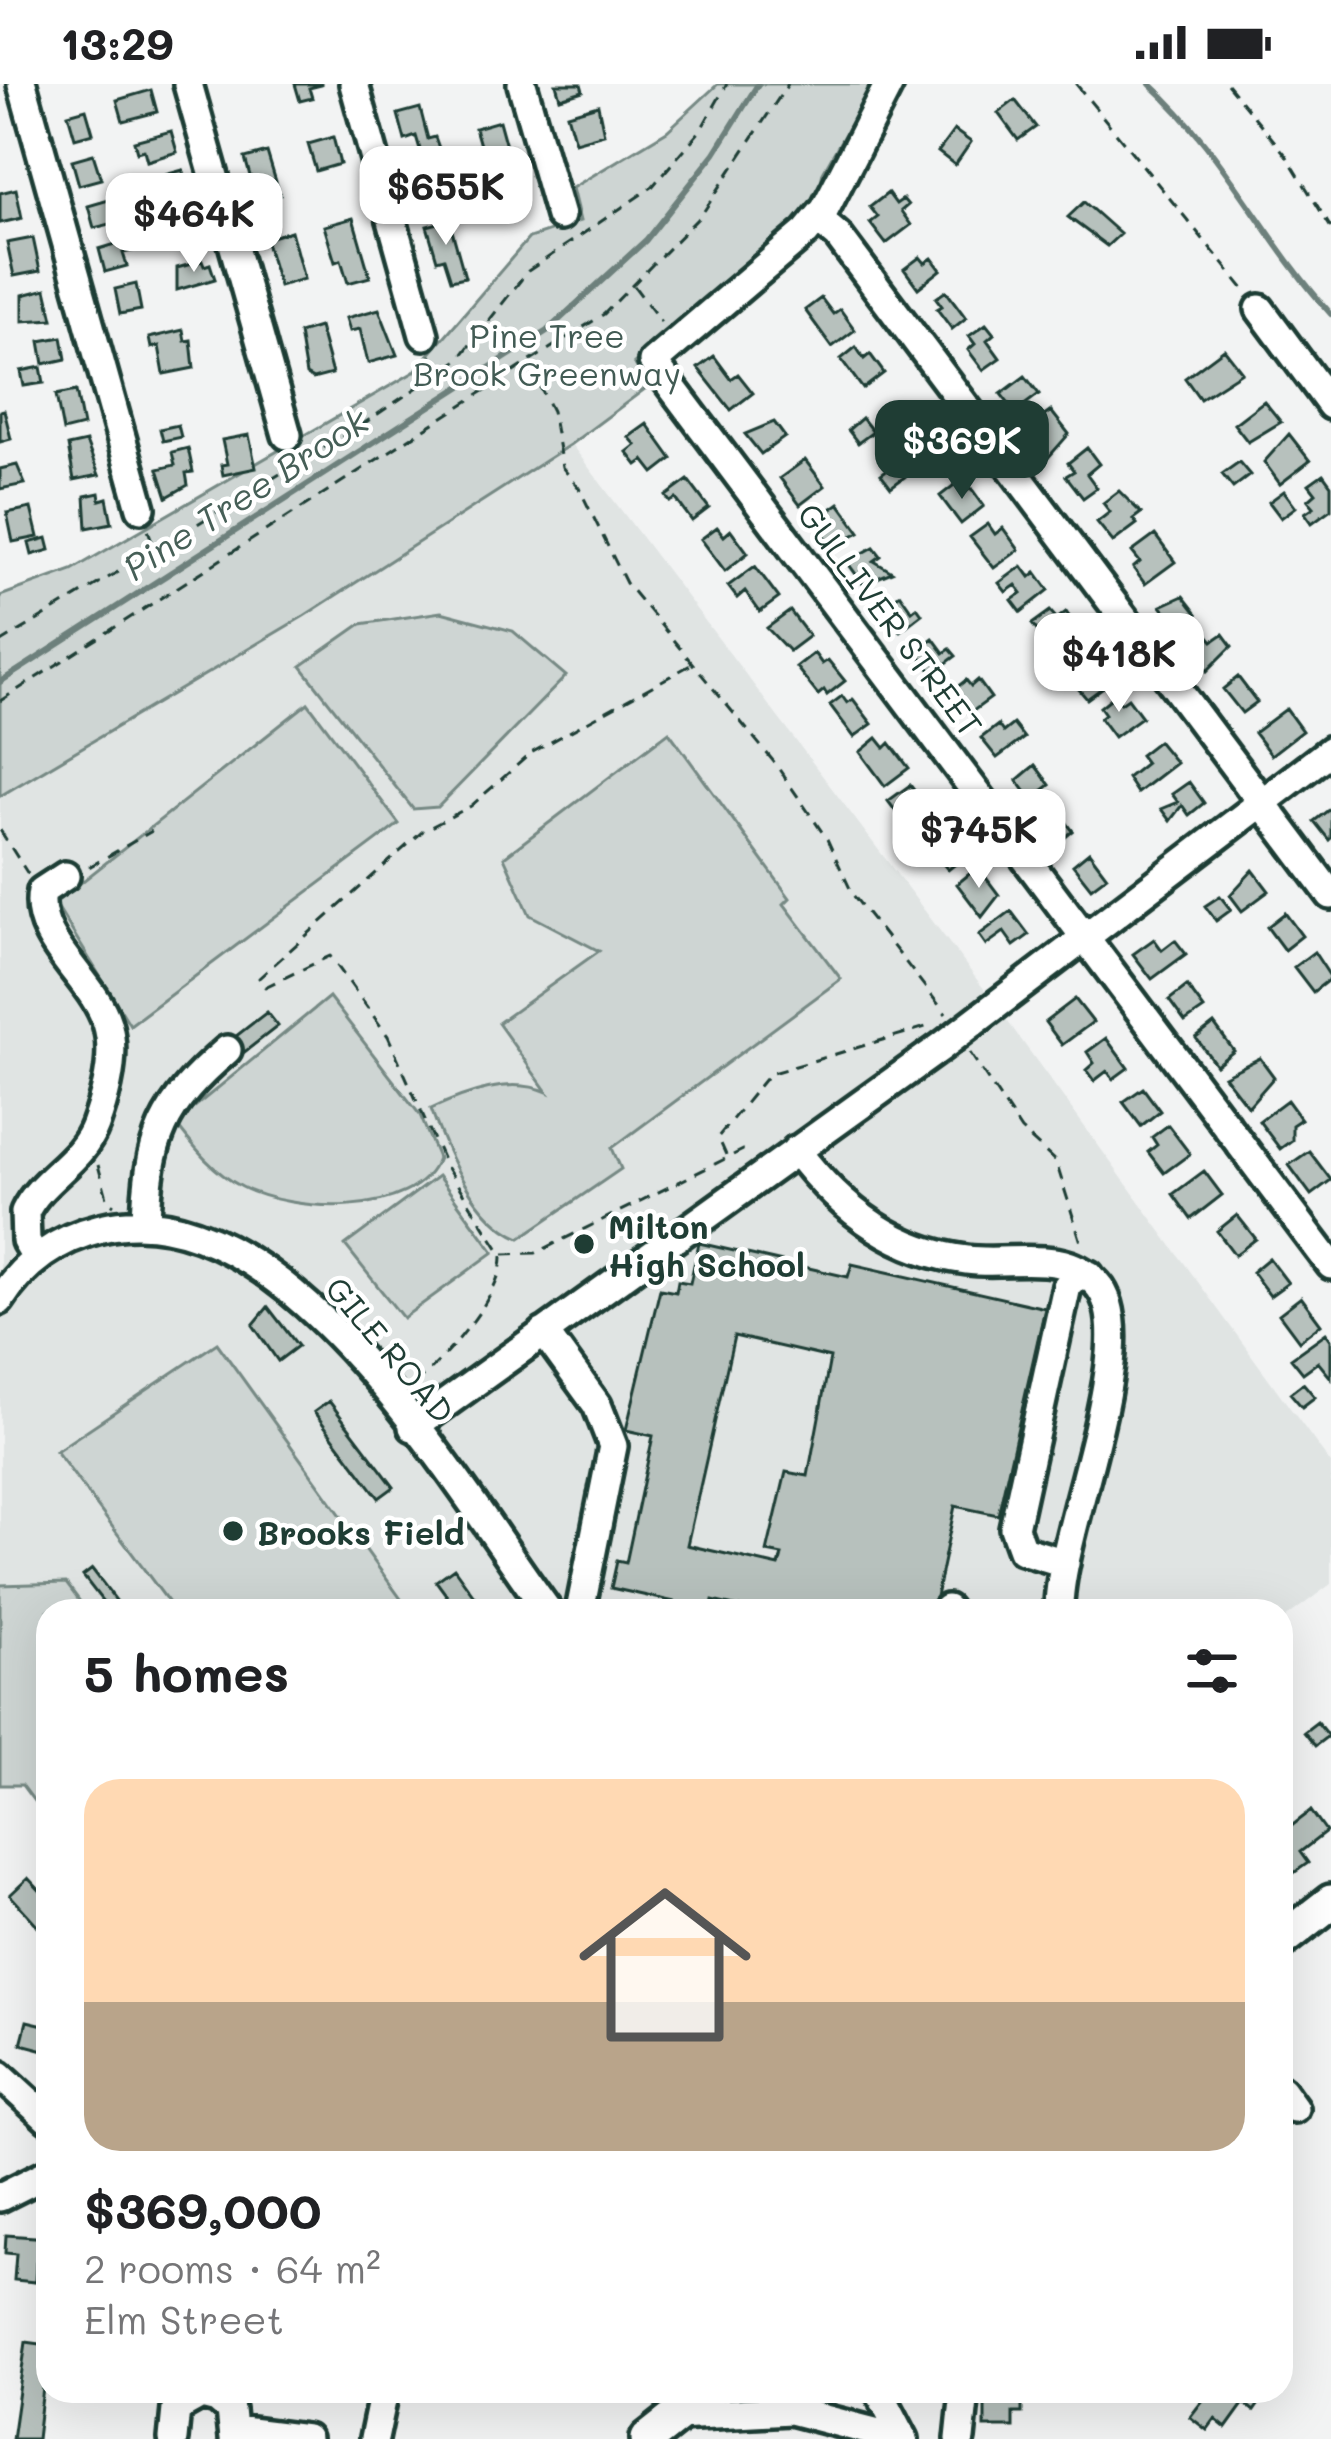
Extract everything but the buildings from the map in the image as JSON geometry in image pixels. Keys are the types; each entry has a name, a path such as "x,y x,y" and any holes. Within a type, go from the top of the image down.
{"main road":[{"path":"1293,1931 1331,1902"},
{"path":"648,2439 694,2403"}],"street":[{"path":"22,84 141,508"},
{"path":"188,84 286,435"},
{"path":"354,84 424,335"},
{"path":"522,84 560,216"},
{"path":"677,343 757,278 818,219 890,84"},
{"path":"818,219 838,236 1331,895"},
{"path":"1260,309 1331,405"},
{"name":"GULLIVER STREET","path":"677,343 653,362 1331,1265"},
{"path":"413,1427 796,1150 955,1027 988,1010 1331,750"},
{"path":"36,1258 26,1241 25,1212 91,1137 107,1081 108,1026 57,944 41,906 53,883"},
{"path":"146,1224 151,1155 163,1118 189,1084 227,1050"},
{"path":"796,1150 847,1208 894,1238 949,1257 1055,1261 1089,1275 1111,1304 1115,1336 1060,1599"},
{"name":"GILE ROAD","path":"0,1300 36,1258 81,1234 146,1224 212,1239 278,1277 327,1323 413,1427 539,1599"},
{"path":"1065,1563 1022,1550 1014,1528 1067,1286 1078,1275 1089,1275"},
{"path":"544,1332 597,1405 613,1447 582,1599"},
{"path":"0,2075 36,2108"},
{"path":"0,2197 36,2179"},
{"path":"172,2439 176,2409 183,2403"},
{"path":"223,2403 234,2435 307,2439"},
{"path":"374,2439 382,2403"},
{"path":"885,2403 903,2439"},
{"path":"960,2439 964,2403"},
{"path":"677,2416 790,2410 903,2439"}],"path":[{"path":"0,643 363,424 458,360 528,271 652,187 700,131 728,84"},
{"path":"0,701 604,314 702,214 788,84"},
{"path":"1076,84 1260,309"},
{"path":"1226,84 1286,155 1331,228"},
{"path":"633,285 677,343"},
{"path":"529,365 552,411 562,467 579,488 626,583 774,763 827,839 853,895 955,1027 1005,1108 1056,1162 1081,1242"},
{"path":"392,1401 463,1332 492,1288 502,1254 445,1165 388,1036 330,956 265,987 259,978 423,831 471,806 531,753 694,664"},
{"path":"0,830 53,883 152,831"},
{"path":"727,1157 718,1137 769,1074 955,1027"},
{"path":"91,1137 108,1201 146,1224"},
{"path":"502,1254 536,1253 727,1157 754,1152 767,1171"}],"shaded area":[{"name":"Milton High School","path":"571,444 984,989 1331,1464 1331,1584 1293,1612 1293,1599 78,1599 66,1583 0,1585 0,796 304,616"}],"green space":[{"name":"Pine Tree Brook Greenway","path":"718,84 873,84 823,172 816,204 793,229 634,363 649,386 571,444 304,616 0,796 0,596 72,570 414,372 529,238 580,221 572,188 667,131"},
{"path":"441,612 513,631 566,676 438,807 413,809 301,666 361,624"},
{"path":"308,703 399,824 130,1025 55,903"},
{"path":"669,732 790,898 784,904 841,979 612,1148 621,1169 520,1238 489,1216 464,1183 431,1109 503,1086 547,1092 498,1023 599,951 530,915 504,857"},
{"path":"329,997 420,1115 438,1158 425,1178 379,1201 319,1205 290,1202 242,1187 197,1151 175,1123"},
{"path":"438,1176 494,1252 403,1318 345,1245"},
{"name":"Brooks Field","path":"217,1343 401,1599 166,1599 56,1451"},
{"path":"66,1583 78,1599 36,1599 36,1804 22,1785 0,1785 0,1585"}],"waterway":[{"name":"Pine Tree Brook","path":"0,682 547,331 646,240 715,153 758,84"},
{"path":"1150,84 1200,138 1331,314"}],"place":[{"name":"Milton High School","path":"584,1244"},
{"name":"Brooks Field","path":"233,1531"}]}
